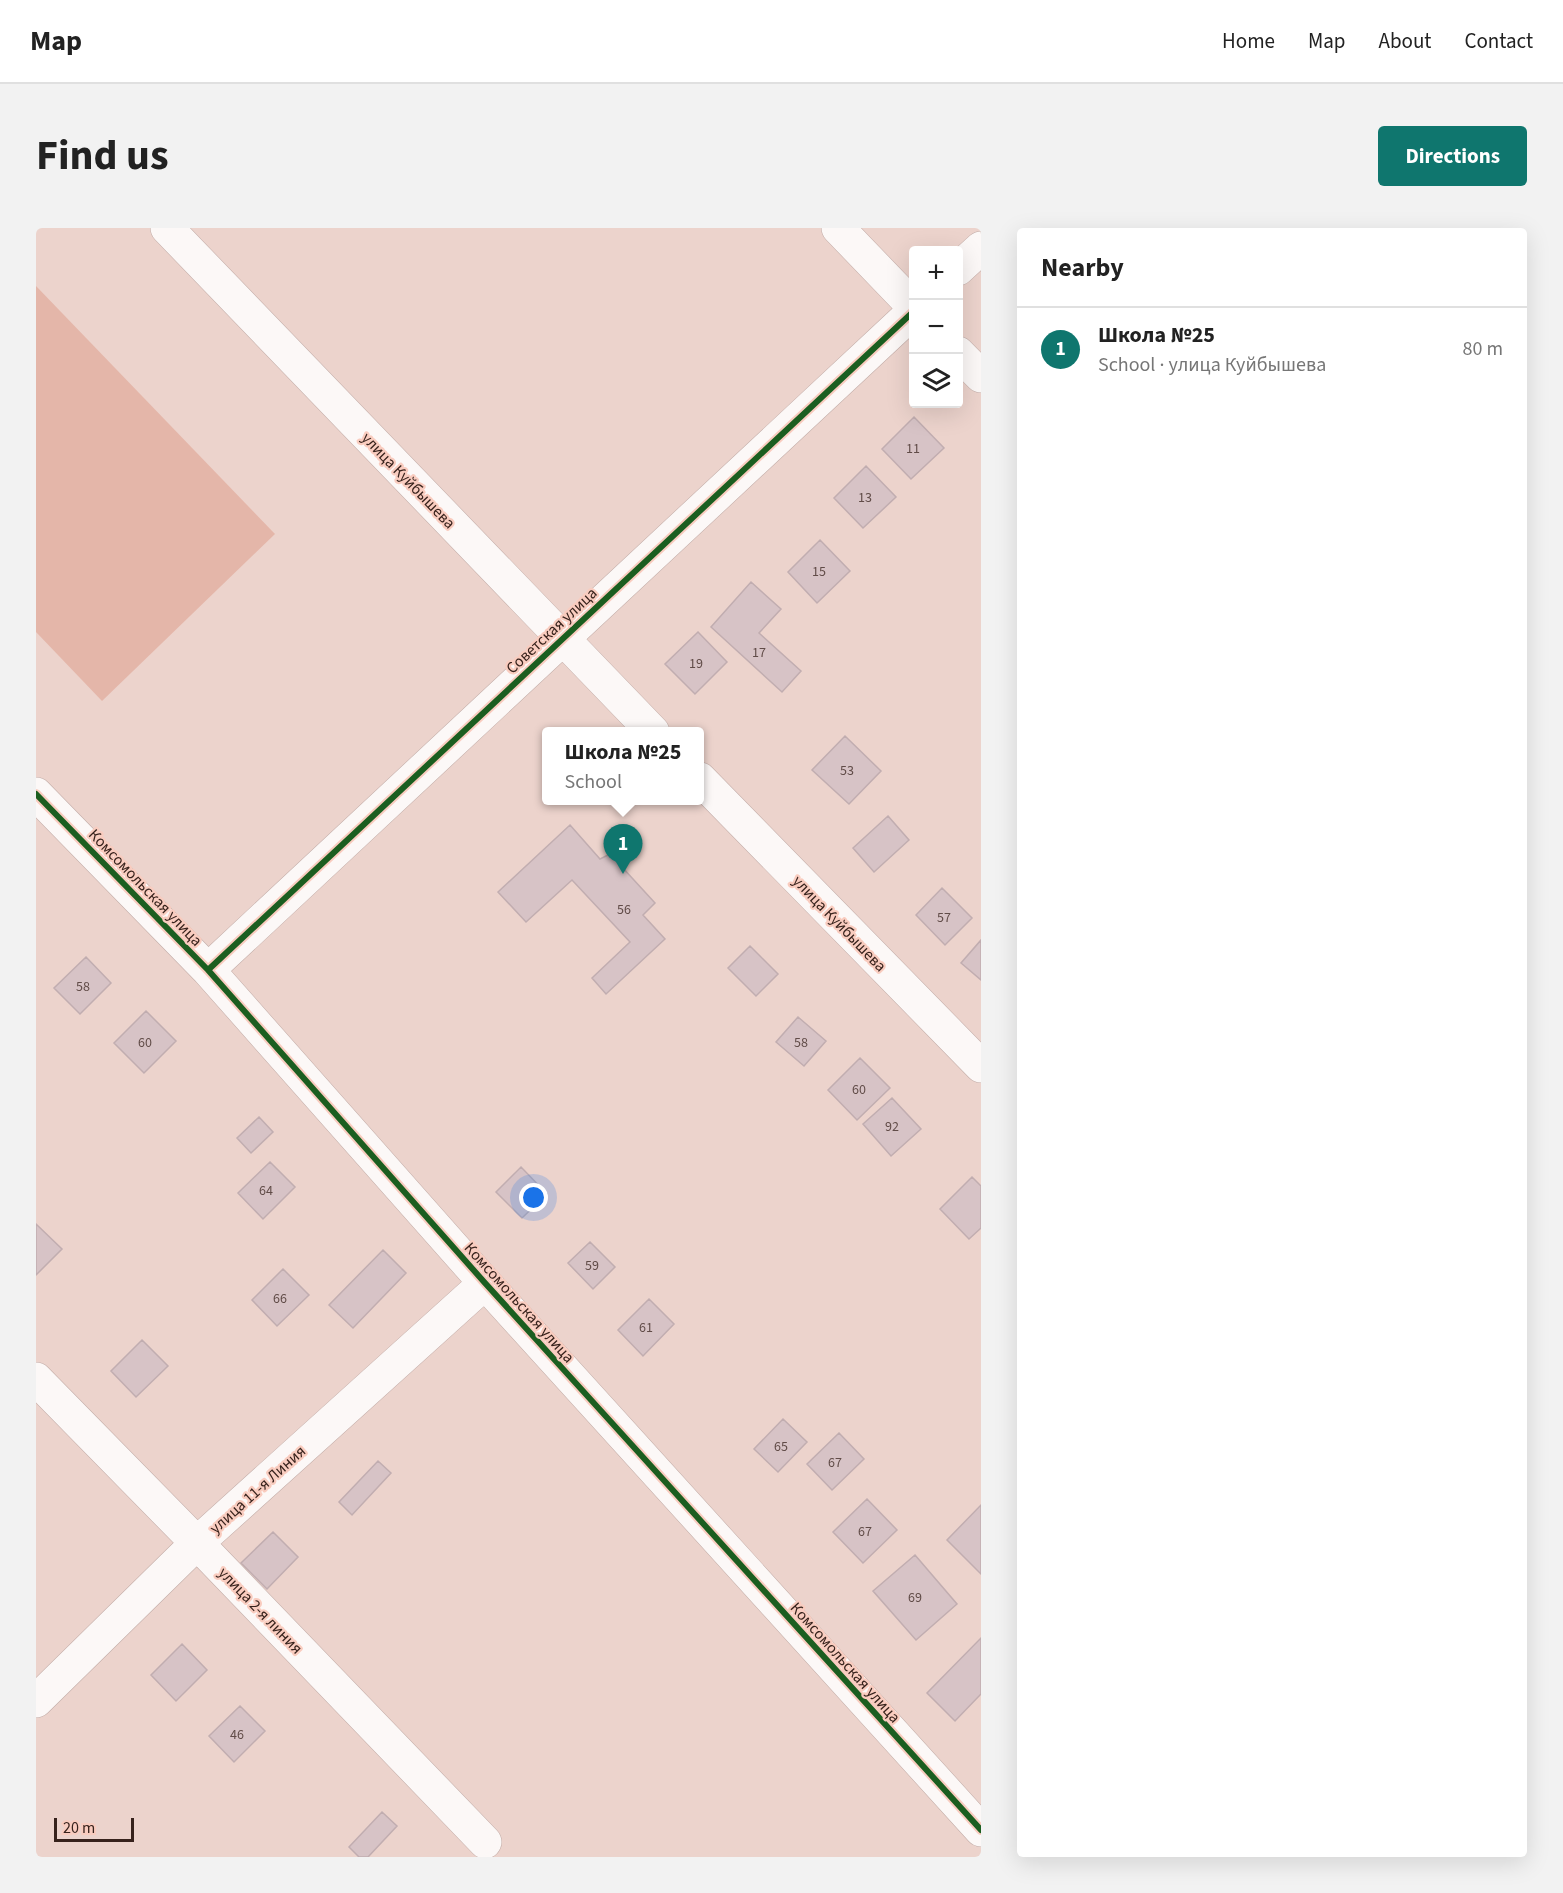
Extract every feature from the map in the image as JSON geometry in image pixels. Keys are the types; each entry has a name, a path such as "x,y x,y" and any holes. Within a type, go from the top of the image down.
{"street":[{"name":"улица Куйбышева","path":"166,228 648,727"},
{"path":"838,228 909,304"},
{"path":"963,264 981,248"},
{"name":"Советская улица","path":"208,970 909,314"},
{"path":"959,354 981,376"},
{"name":"улица Куйбышева","path":"704,784 981,1066"},
{"name":"Комсомольская улица","path":"36,794 208,970 485,1283 981,1830"},
{"name":"улица 11-я Линия","path":"36,1701 197,1543 485,1283"},
{"name":"улица 2-я линия","path":"36,1379 485,1842"}],"shaded area":[{"path":"36,286 275,534 102,701 36,632"}],"building":[{"path":"914,417 944,448 911,479 882,449"},
{"path":"866,466 896,497 863,528 834,498"},
{"path":"820,540 850,571 817,603 788,572"},
{"path":"751,582 781,609 759,633 801,671 782,692 711,627"},
{"path":"698,632 727,662 695,694 665,664"},
{"path":"845,736 881,771 849,804 812,770"},
{"path":"888,816 909,840 874,872 853,848"},
{"path":"570,825 600,859 610,854 655,903 643,915 665,939 606,994 592,978 630,942 572,880 526,922 498,892"},
{"path":"942,888 972,918 945,945 916,915"},
{"path":"981,940 981,980 961,963"},
{"path":"750,946 778,974 756,996 728,968"},
{"path":"86,957 111,983 80,1014 54,988"},
{"path":"146,1011 176,1041 144,1073 114,1043"},
{"path":"798,1017 826,1041 804,1066 776,1042"},
{"path":"860,1058 890,1088 857,1120 828,1090"},
{"path":"892,1098 921,1129 891,1156 863,1124"},
{"path":"259,1117 273,1132 251,1153 237,1138"},
{"path":"270,1162 295,1187 263,1219 238,1193"},
{"path":"521,1167 547,1194 522,1218 496,1192"},
{"path":"972,1177 981,1186 981,1228 969,1239 940,1209"},
{"path":"36,1224 62,1249 36,1275"},
{"path":"590,1242 615,1267 593,1289 568,1263"},
{"path":"383,1250 406,1273 353,1328 329,1305"},
{"path":"283,1269 309,1295 277,1326 252,1300"},
{"path":"649,1299 674,1324 643,1356 618,1330"},
{"path":"142,1340 168,1366 136,1397 111,1371"},
{"path":"783,1419 807,1442 778,1472 754,1449"},
{"path":"839,1433 864,1459 832,1490 807,1464"},
{"path":"378,1461 391,1473 352,1515 339,1502"},
{"path":"867,1499 897,1530 863,1563 833,1532"},
{"path":"981,1505 981,1574 947,1540"},
{"path":"273,1532 298,1557 267,1589 241,1563"},
{"path":"915,1555 957,1604 916,1640 873,1591"},
{"path":"981,1638 981,1694 955,1721 927,1693"},
{"path":"182,1644 207,1670 176,1701 151,1675"},
{"path":"240,1706 265,1731 234,1762 209,1736"},
{"path":"382,1812 397,1826 368,1857 359,1857 349,1847"}],"cycle path":[{"path":"208,970 909,316"},
{"path":"36,794 208,970 485,1283 981,1830"}],"place":[{"name":"Школа №25","path":"623,874"}]}
